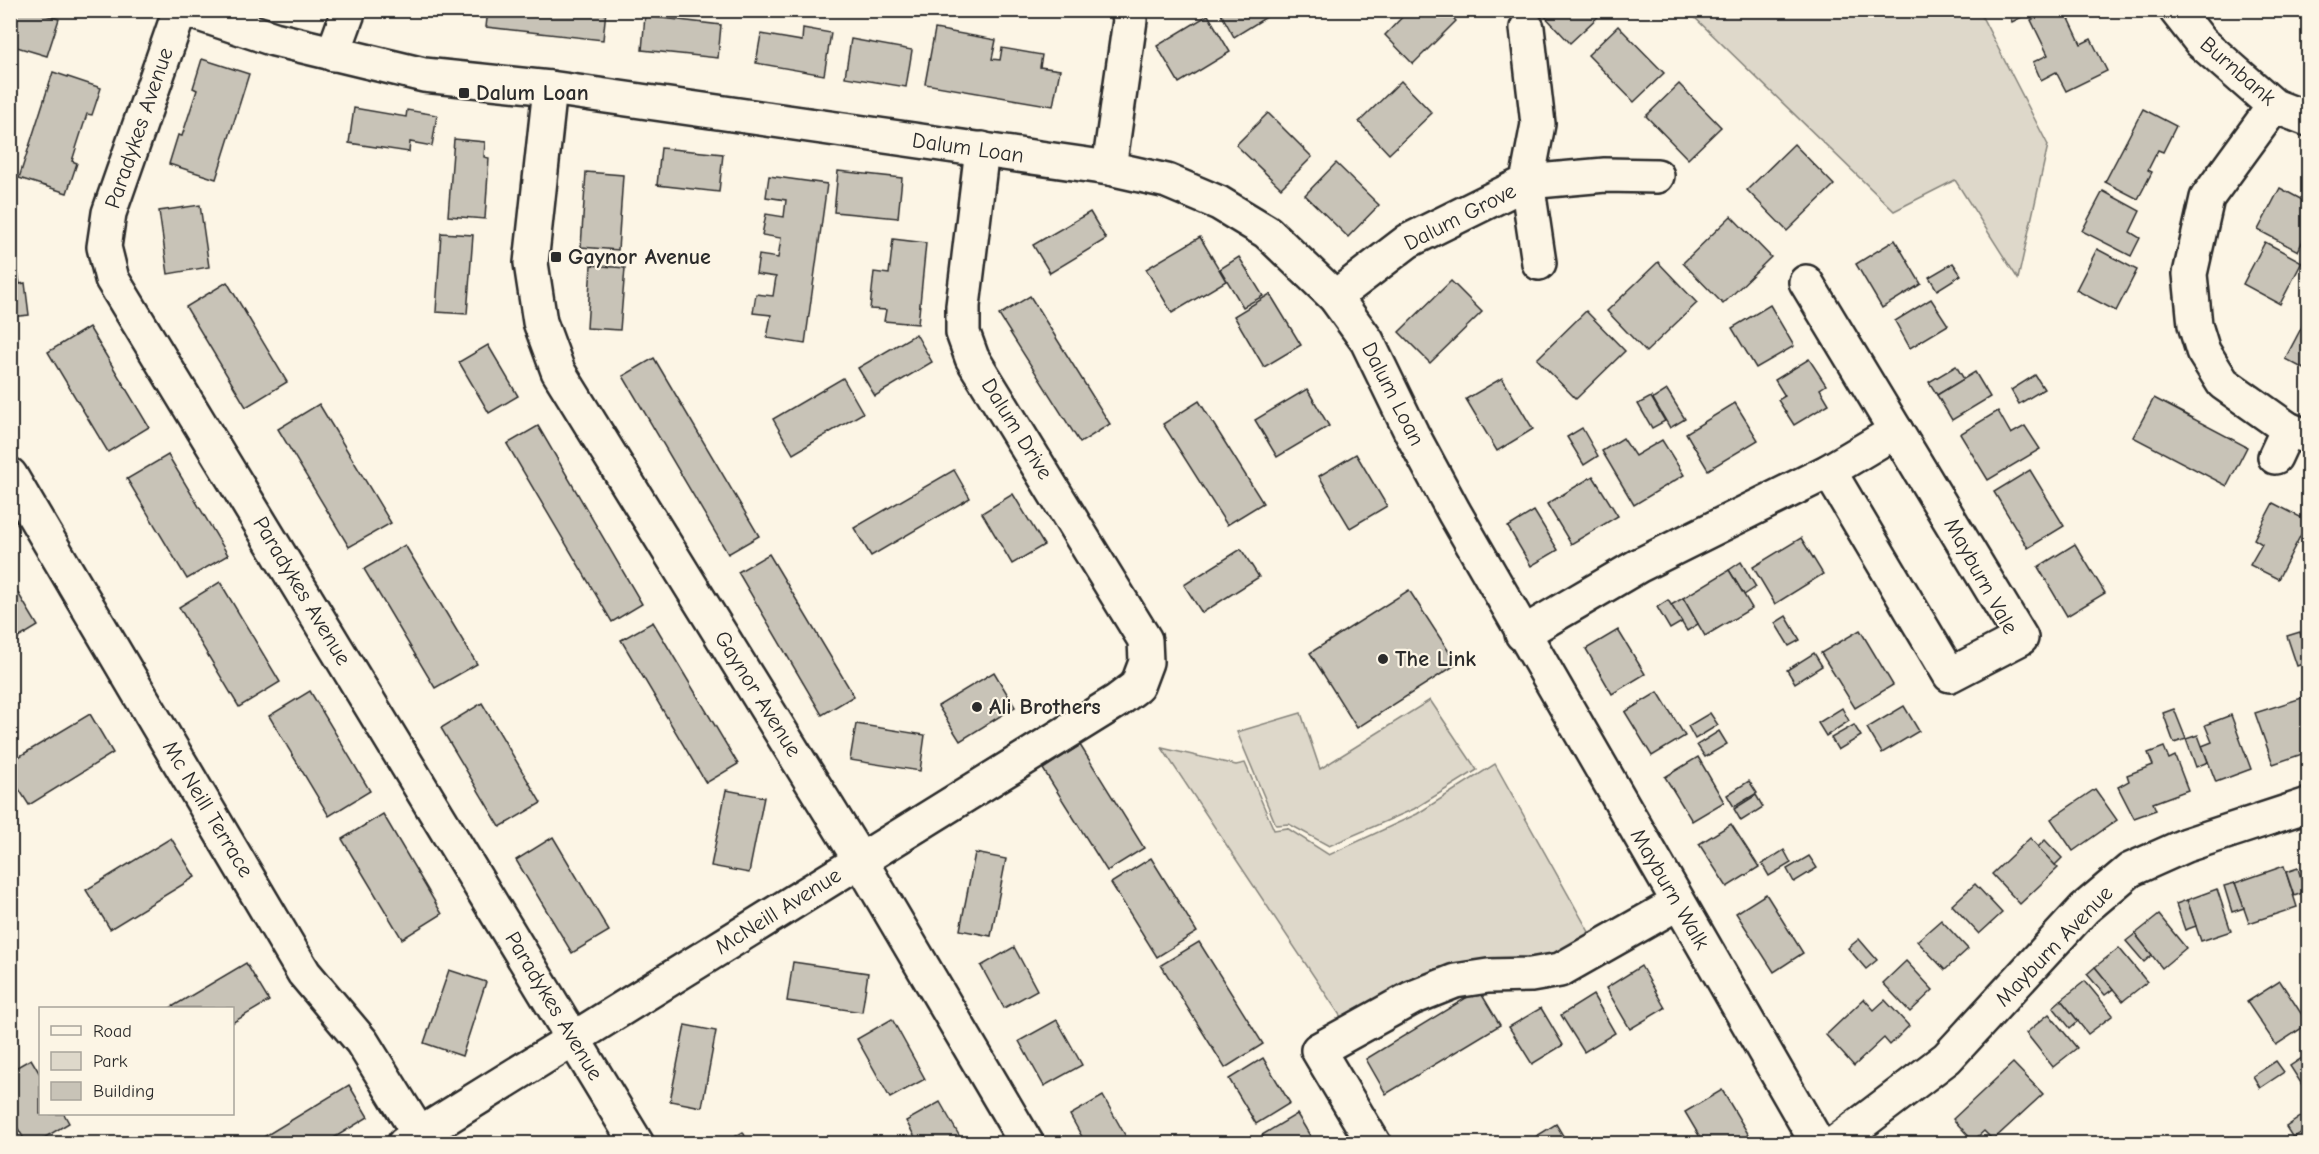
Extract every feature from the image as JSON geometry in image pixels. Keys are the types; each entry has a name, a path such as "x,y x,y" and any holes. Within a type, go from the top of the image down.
{"street":[{"name":"Paradykes Avenue","path":"180,10 109,213 104,247 112,279 637,1143"},
{"name":"Dalum Loan","path":"188,10 274,39 423,75 550,88 1109,168 1167,181 1220,203 1267,232 1335,297 1367,341 1412,434 1522,634"},
{"path":"333,54 349,10"},
{"path":"1109,168 1130,20 1128,10"},
{"name":"Burnbank","path":"2176,10 2201,42 2274,106 2308,119"},
{"name":"Dalum Grove","path":"1527,28 1538,123 1527,182 1539,263"},
{"name":"Gaynor Avenue","path":"550,88 531,263 540,322 558,371 860,860 1027,1143"},
{"path":"2274,106 2207,198 2190,274 2194,325 2203,351 2223,382 2291,441"},
{"name":"Dalum Drive","path":"982,149 963,306 963,333 972,358 1145,640 1146,662 1137,686"},
{"name":"Dalum Grove","path":"1335,297 1408,241 1527,182 1605,175 1657,176"},
{"name":"Mayburn Vale","path":"1806,282 2021,638 1950,675 1829,471"},
{"path":"1522,634 1638,566 1829,471 1896,431"},
{"name":"Mc Neill Terrace","path":"10,475 304,973 362,1042 411,1139"},
{"name":"Mayburn Walk","path":"1522,634 1818,1143"},
{"name":"McNeill Avenue","path":"411,1139 1117,701 1137,686"},
{"name":"Mayburn Avenue","path":"1834,1143 1947,1058 2084,909 2130,870 2186,845 2308,805"},
{"path":"1374,1143 1318,1050 1412,998 1455,981 1488,976 1531,975 1560,970 1678,903"}],"green space":[{"path":"1688,11 1979,11 2048,145 2018,279 1955,180 1894,211"},
{"path":"1430,700 1477,770 1414,809 1329,846 1289,824 1276,825 1237,732 1301,713 1320,769"},
{"path":"1162,748 1236,765 1245,763 1274,830 1287,828 1329,855 1417,814 1495,764 1594,941 1560,958 1343,1020"}],"building":[{"path":"10,10 45,10 43,14 59,19 47,56 10,45"},
{"path":"488,10 606,10 603,40 486,27"},
{"path":"1219,10 1278,10 1234,37"},
{"path":"1409,10 1446,10 1456,21 1413,64 1385,35"},
{"path":"1539,10 1602,10 1603,12 1570,43"},
{"path":"2007,10 2036,10 2012,22"},
{"path":"2050,10 2065,10 2081,44 2091,39 2107,71 2066,91 2056,72 2041,80 2033,62 2048,55 2031,20"},
{"path":"1208,15 1230,52 1179,83 1157,46"},
{"path":"645,16 721,25 718,58 642,50"},
{"path":"1618,26 1664,73 1634,102 1588,55"},
{"path":"803,28 831,33 824,75 756,63 761,34 802,41"},
{"path":"935,29 996,40 992,59 1000,60 1002,48 1042,55 1040,67 1060,70 1053,106 925,84"},
{"path":"851,39 912,50 906,87 845,77"},
{"path":"202,59 249,74 216,179 169,164 178,135 182,136 197,90 193,88"},
{"path":"53,72 101,88 92,115 87,114 72,161 77,163 67,193 19,178"},
{"path":"1401,81 1432,113 1389,154 1359,122"},
{"path":"1679,84 1721,127 1688,159 1646,116"},
{"path":"354,108 406,117 407,110 437,115 432,146 410,142 409,152 349,143"},
{"path":"2143,109 2176,126 2163,152 2158,150 2148,170 2152,172 2138,199 2105,182"},
{"path":"1268,113 1312,157 1281,188 1236,145"},
{"path":"454,139 485,142 484,157 489,158 485,219 448,216"},
{"path":"1794,144 1834,185 1787,231 1747,190"},
{"path":"661,148 723,154 719,192 657,185"},
{"path":"1336,163 1379,205 1348,237 1305,195"},
{"path":"838,171 902,178 898,218 834,212"},
{"path":"586,172 623,175 618,250 581,247"},
{"path":"769,176 827,184 805,344 767,338 771,315 753,313 756,294 773,296 776,277 756,274 759,255 778,258 781,238 762,235 766,214 784,217 786,200 766,197"},
{"path":"2280,188 2308,203 2308,230 2298,251 2258,230"},
{"path":"2103,191 2140,211 2130,232 2140,238 2131,256 2082,231"},
{"path":"13,205 18,234 12,235 20,284 25,283 29,315 10,317 10,206"},
{"path":"200,205 209,267 168,274 159,211"},
{"path":"1090,212 1106,239 1050,273 1033,245"},
{"path":"1731,216 1771,257 1723,304 1683,263"},
{"path":"441,233 473,235 467,314 436,312"},
{"path":"1200,237 1226,281 1172,313 1146,269"},
{"path":"893,239 926,243 918,324 884,321 886,310 870,309 874,272 889,274"},
{"path":"1895,240 1921,284 1882,308 1856,264"},
{"path":"2265,242 2302,262 2280,304 2243,284"},
{"path":"2097,249 2137,270 2116,311 2076,290"},
{"path":"1239,257 1263,296 1243,307 1220,269"},
{"path":"1658,262 1697,303 1646,352 1607,311"},
{"path":"1953,263 1961,275 1937,290 1929,277"},
{"path":"591,265 625,268 620,330 587,328"},
{"path":"1451,281 1482,312 1430,363 1399,332"},
{"path":"227,282 287,382 246,407 186,307"},
{"path":"1270,294 1301,345 1264,367 1234,316"},
{"path":"1030,296 1110,424 1080,443 999,315"},
{"path":"1931,299 1948,325 1910,348 1895,321"},
{"path":"1770,305 1794,346 1756,368 1732,328"},
{"path":"1586,311 1625,351 1576,399 1537,359"},
{"path":"2306,319 2308,320 2308,371 2285,359"},
{"path":"89,327 149,427 108,452 48,352"},
{"path":"916,334 932,362 875,396 858,368"},
{"path":"488,345 518,396 489,413 459,362"},
{"path":"654,358 759,536 728,554 623,376"},
{"path":"1809,359 1826,385 1820,389 1829,404 1794,425 1778,400 1785,396 1775,380"},
{"path":"1956,366 1964,379 1937,395 1929,382"},
{"path":"1975,372 1990,397 1952,420 1937,395"},
{"path":"2035,375 2044,389 2019,404 2011,390"},
{"path":"843,378 863,413 793,454 773,419"},
{"path":"1502,378 1533,429 1497,451 1466,399"},
{"path":"1307,389 1329,426 1277,457 1255,420"},
{"path":"1667,390 1685,419 1670,428 1653,399"},
{"path":"1651,397 1665,421 1652,428 1638,404"},
{"path":"2154,398 2247,447 2227,486 2133,437"},
{"path":"1199,401 1263,503 1227,525 1163,424"},
{"path":"1735,403 1758,440 1708,470 1686,433"},
{"path":"319,404 391,523 349,547 278,429"},
{"path":"1998,411 2011,434 2025,426 2040,449 1988,480 1960,434"},
{"path":"538,426 642,604 612,622 507,444"},
{"path":"1582,428 1598,456 1584,465 1567,437"},
{"path":"1623,438 1635,456 1662,440 1684,475 1634,505 1602,451"},
{"path":"1356,454 1387,506 1350,528 1319,476"},
{"path":"168,455 228,555 187,579 127,479"},
{"path":"954,470 970,498 871,556 854,528"},
{"path":"2030,470 2064,526 2028,548 1994,492"},
{"path":"1593,476 1618,516 1571,544 1547,504"},
{"path":"1013,494 1044,545 1012,564 982,513"},
{"path":"2273,503 2308,521 2278,579 2250,565 2262,544 2254,539"},
{"path":"1534,511 1558,550 1531,566 1508,527"},
{"path":"1801,538 1823,574 1775,604 1753,567"},
{"path":"2075,544 2105,593 2067,616 2038,567"},
{"path":"405,545 477,664 435,688 364,569"},
{"path":"1241,549 1259,577 1202,613 1184,585"},
{"path":"2308,552 2308,576 2299,571"},
{"path":"769,554 854,696 822,715 738,572"},
{"path":"1741,562 1756,587 1744,595 1729,570"},
{"path":"1729,570 1752,608 1705,636 1683,598"},
{"path":"220,582 280,682 239,707 179,607"},
{"path":"15,588 38,626 10,643 10,590"},
{"name":"The Link","path":"1409,590 1457,664 1357,728 1310,653"},
{"path":"1683,598 1698,624 1687,631 1671,605"},
{"path":"1668,600 1682,622 1670,629 1657,607"},
{"path":"1786,616 1800,640 1789,646 1775,623"},
{"path":"653,622 738,764 706,783 621,640"},
{"path":"1618,630 1645,674 1612,694 1586,649"},
{"path":"1860,630 1893,685 1855,708 1821,653"},
{"path":"2300,632 2308,662 2297,666 2287,636"},
{"path":"1814,653 1822,666 1795,683 1787,670"},
{"name":"Ali Brothers","path":"994,672 1015,707 960,741 938,706"},
{"path":"310,691 370,791 329,816 269,716"},
{"path":"1658,692 1685,736 1652,756 1625,712"},
{"path":"2308,696 2308,752 2273,764 2255,713"},
{"path":"482,703 541,803 500,827 441,728"},
{"path":"1904,706 1919,731 1882,753 1867,728"},
{"path":"1842,708 1849,721 1826,736 1818,723"},
{"path":"2174,709 2186,739 2174,743 2163,713"},
{"path":"1710,713 1718,725 1695,739 1688,726"},
{"path":"90,714 113,753 29,805 10,775 10,762"},
{"path":"2231,715 2251,769 2216,782 2202,746 2212,742 2205,725"},
{"path":"856,724 925,735 920,771 850,760"},
{"path":"1854,725 1861,736 1838,750 1831,738"},
{"path":"1719,731 1727,744 1705,757 1697,745"},
{"path":"2198,735 2208,762 2196,767 2186,739"},
{"path":"1080,745 1144,848 1107,871 1043,769"},
{"path":"2164,747 2169,759 2175,756 2188,790 2153,803 2156,810 2134,818 2118,787 2129,781 2127,775 2153,765 2148,753"},
{"path":"1698,757 1724,802 1692,821 1665,777"},
{"path":"1749,781 1757,793 1734,807 1727,795"},
{"path":"2095,789 2117,820 2073,851 2051,819"},
{"path":"726,790 764,797 749,873 711,866"},
{"path":"1756,795 1763,807 1741,821 1734,809"},
{"path":"383,814 442,914 402,939 342,839"},
{"path":"1731,824 1759,867 1727,887 1699,844"},
{"path":"553,837 609,931 572,953 516,860"},
{"path":"171,838 195,877 110,929 86,890"},
{"path":"2030,838 2058,868 2020,904 1992,874"},
{"path":"2045,840 2062,858 2055,865 2038,847"},
{"path":"1784,850 1791,863 1769,876 1762,864"},
{"path":"975,853 1006,859 991,936 960,930"},
{"path":"1809,856 1817,868 1794,882 1787,869"},
{"path":"1151,858 1197,932 1157,957 1111,883"},
{"path":"2284,866 2297,907 2249,923 2235,883"},
{"path":"2298,868 2305,892 2294,896 2286,872"},
{"path":"2235,883 2244,908 2232,912 2224,886"},
{"path":"1975,884 2002,913 1979,934 1952,905"},
{"path":"2217,889 2231,931 2201,941 2187,900"},
{"path":"1766,894 1803,953 1774,972 1736,913"},
{"path":"2187,900 2196,926 2185,930 2176,904"},
{"path":"2159,915 2186,948 2162,968 2135,934"},
{"path":"1941,920 1968,949 1945,970 1917,941"},
{"path":"2135,934 2152,955 2144,962 2126,941"},
{"path":"1859,939 1877,960 1866,969 1848,948"},
{"path":"1199,942 1263,1044 1225,1068 1161,965"},
{"path":"1014,947 1037,990 1004,1008 981,966"},
{"path":"2119,948 2147,982 2123,1001 2095,967"},
{"path":"1906,961 1933,990 1910,1012 1883,983"},
{"path":"793,962 868,973 862,1012 787,1001"},
{"path":"246,963 269,1001 234,1022 234,1007 172,1007"},
{"path":"1641,966 1665,1008 1630,1029 1606,988"},
{"path":"2095,967 2113,989 2105,995 2087,974"},
{"path":"449,970 486,982 462,1056 424,1043"},
{"path":"2085,981 2113,1015 2088,1034 2061,1000"},
{"path":"2280,981 2308,1024 2276,1045 2247,1002"},
{"path":"1479,990 1500,1025 1386,1094 1366,1059"},
{"path":"1593,995 1615,1033 1584,1052 1561,1015"},
{"path":"1864,999 1874,1010 1885,1000 1909,1026 1890,1045 1884,1038 1854,1066 1826,1035"},
{"path":"2061,1000 2078,1021 2070,1028 2053,1007"},
{"path":"1541,1008 1563,1045 1532,1064 1509,1027"},
{"path":"2049,1014 2077,1048 2053,1067 2026,1033"},
{"path":"892,1019 925,1079 890,1098 857,1039"},
{"path":"1057,1020 1082,1065 1044,1086 1019,1041"},
{"path":"685,1025 716,1031 702,1107 670,1101"},
{"path":"2308,1054 2308,1094 2290,1066"},
{"path":"1263,1058 1290,1103 1256,1124 1229,1079"},
{"path":"31,1059 39,1072 39,1115 65,1115 69,1123 34,1144 27,1144 10,1115 10,1071"},
{"path":"2276,1061 2284,1072 2260,1088 2253,1076"},
{"path":"2013,1063 2043,1094 1993,1140 1984,1131 1973,1141 1953,1119"},
{"path":"349,1085 368,1117 324,1144 266,1144 262,1138"},
{"path":"1722,1090 1750,1137 1739,1144 1704,1144 1685,1112"},
{"path":"1103,1096 1130,1144 1086,1144 1070,1115"},
{"path":"940,1102 964,1144 919,1144 906,1121"},
{"path":"2308,1112 2308,1128 2293,1138 2286,1127"},
{"path":"1297,1114 1315,1144 1268,1144 1262,1135"},
{"path":"1556,1124 1568,1144 1524,1144"},
{"path":"743,1132 749,1144 722,1144"}],"place":[{"name":"Dalum Loan","path":"464,93"},
{"name":"Gaynor Avenue","path":"556,257"},
{"name":"The Link","path":"1383,659"},
{"name":"Ali Brothers","path":"977,707"}]}
